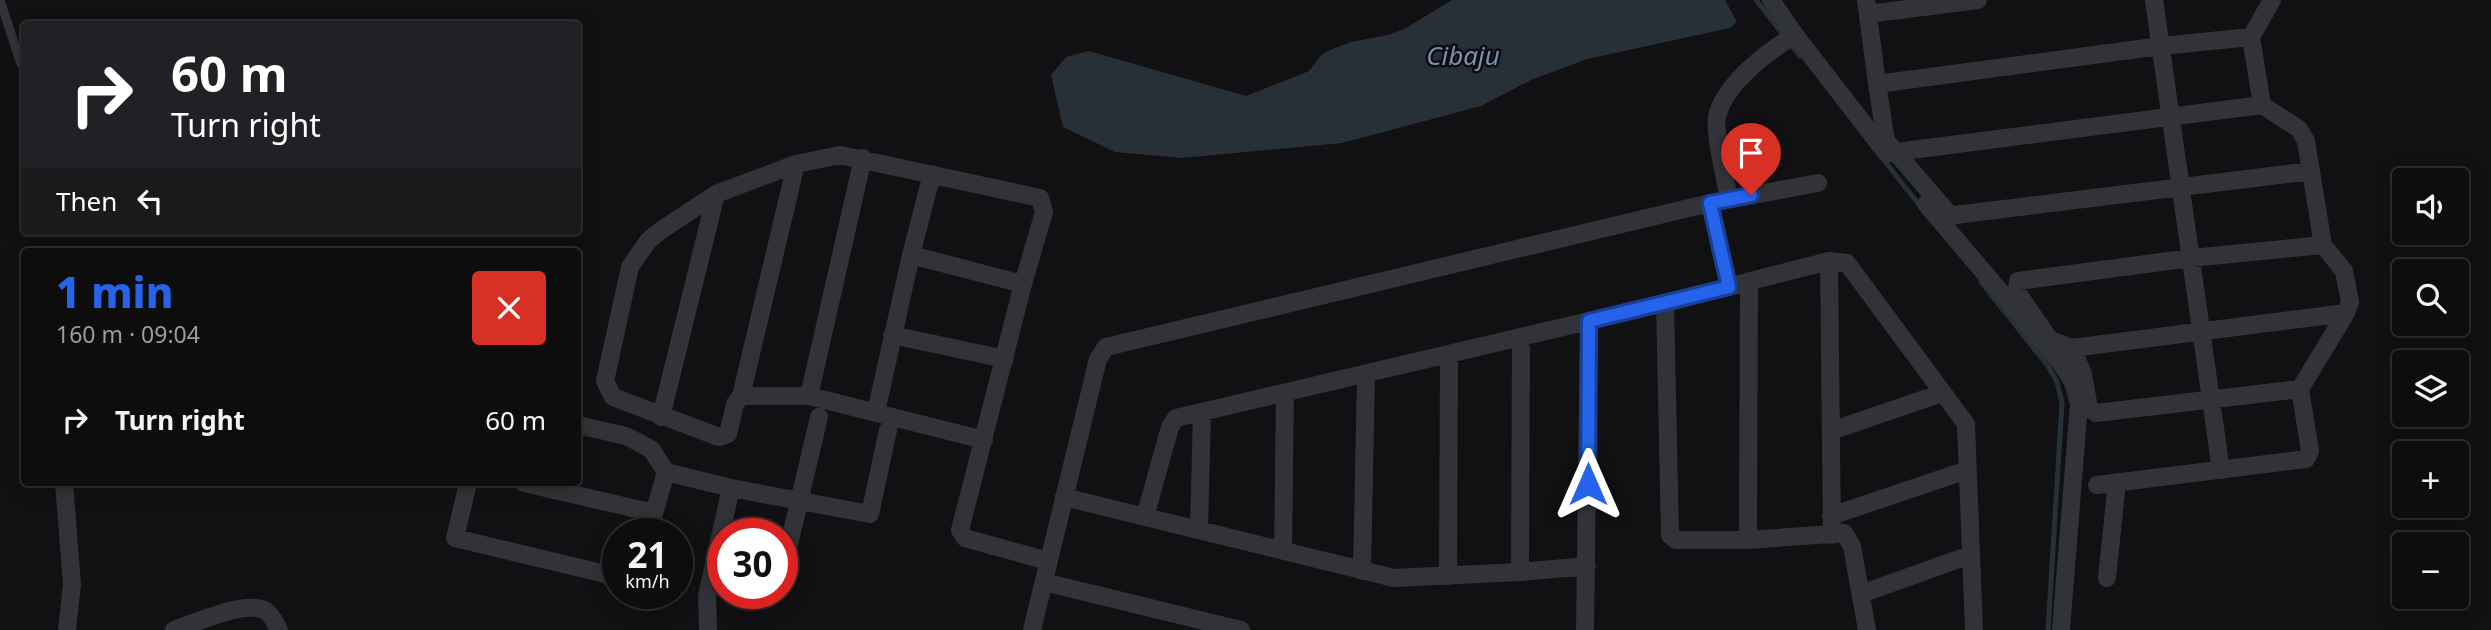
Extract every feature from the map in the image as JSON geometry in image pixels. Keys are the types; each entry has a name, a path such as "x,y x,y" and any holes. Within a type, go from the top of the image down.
{"street":[{"path":"1772,0 1795,35 1947,231 2060,362 2073,382 2079,404 2061,630"},
{"path":"1978,0 1867,7 1886,141 1949,214 2311,171"},
{"path":"2154,0 2221,470"},
{"path":"2262,105 2251,37 2272,0"},
{"path":"1728,199 1716,119 1737,83 1768,52 1795,35"},
{"path":"1877,84 2161,46 2251,37"},
{"path":"1896,152 2262,105 2300,128 2306,141 2323,245 2344,271 2350,302 2300,389 2310,451 2305,459 2097,485"},
{"path":"796,164 741,396 735,404 728,433 719,438 614,397 605,381 630,267 660,231 716,194 796,164 840,155 1040,198 1044,212 960,530 965,538 1048,561"},
{"path":"809,396 863,158"},
{"path":"876,412 932,174"},
{"path":"1032,630 1098,359 1106,346 1710,203 1818,183"},
{"path":"661,417 716,194"},
{"path":"1710,203 1729,287"},
{"path":"2323,245 2191,258 2018,281 2017,292 2050,340 2073,348 2346,313"},
{"path":"911,255 1023,284"},
{"path":"1145,517 1170,427 1176,418 1366,375 1829,261 1847,263 1966,424 1974,630"},
{"path":"1829,261 1832,535"},
{"path":"1748,540 1749,281"},
{"path":"1665,303 1670,534 1676,540 1748,540 1844,533 1852,546 1867,630"},
{"path":"1585,630 1589,321"},
{"path":"892,335 1006,359"},
{"path":"1520,572 1521,337"},
{"path":"2073,348 2083,374 2089,408 2096,413 2300,389"},
{"path":"1448,355 1448,576"},
{"path":"1362,571 1366,375"},
{"path":"1831,431 1942,393"},
{"path":"1283,551 1285,394"},
{"path":"741,396 809,396 984,440"},
{"path":"1199,530 1202,412"},
{"path":"796,518 820,416"},
{"path":"581,426 626,436 639,442 651,449 666,472 731,488 870,514 888,430"},
{"path":"1831,516 1967,470"},
{"path":"652,518 666,472"},
{"path":"2107,578 2117,482"},
{"path":"64,486 72,584 67,630"},
{"path":"467,486 455,538 602,572"},
{"path":"537,486 653,513"},
{"path":"708,630 707,596 731,488"},
{"path":"1064,497 1394,578 1587,566"},
{"path":"1861,594 1970,555"},
{"path":"1044,582 1241,630"},
{"path":"174,630 243,608 265,610 279,630"}],"lane":[{"path":"0,0 21,64"}],"water":[{"name":"Cibaju","path":"1452,0 1725,0 1737,22 1730,28 1587,59 1531,80 1481,106 1342,143 1182,158 1115,152 1063,127 1051,75 1066,57 1089,51 1246,96 1309,71 1322,54 1351,42 1388,35 1406,28"}],"waterway":[{"path":"1756,0 1800,56"},
{"path":"1883,159 1920,206"},
{"path":"1981,282 2048,366 2057,382 2062,403 2048,630"}],"route":[{"path":"1588,484 1589,321 1729,287 1710,203 1751,195"}]}
